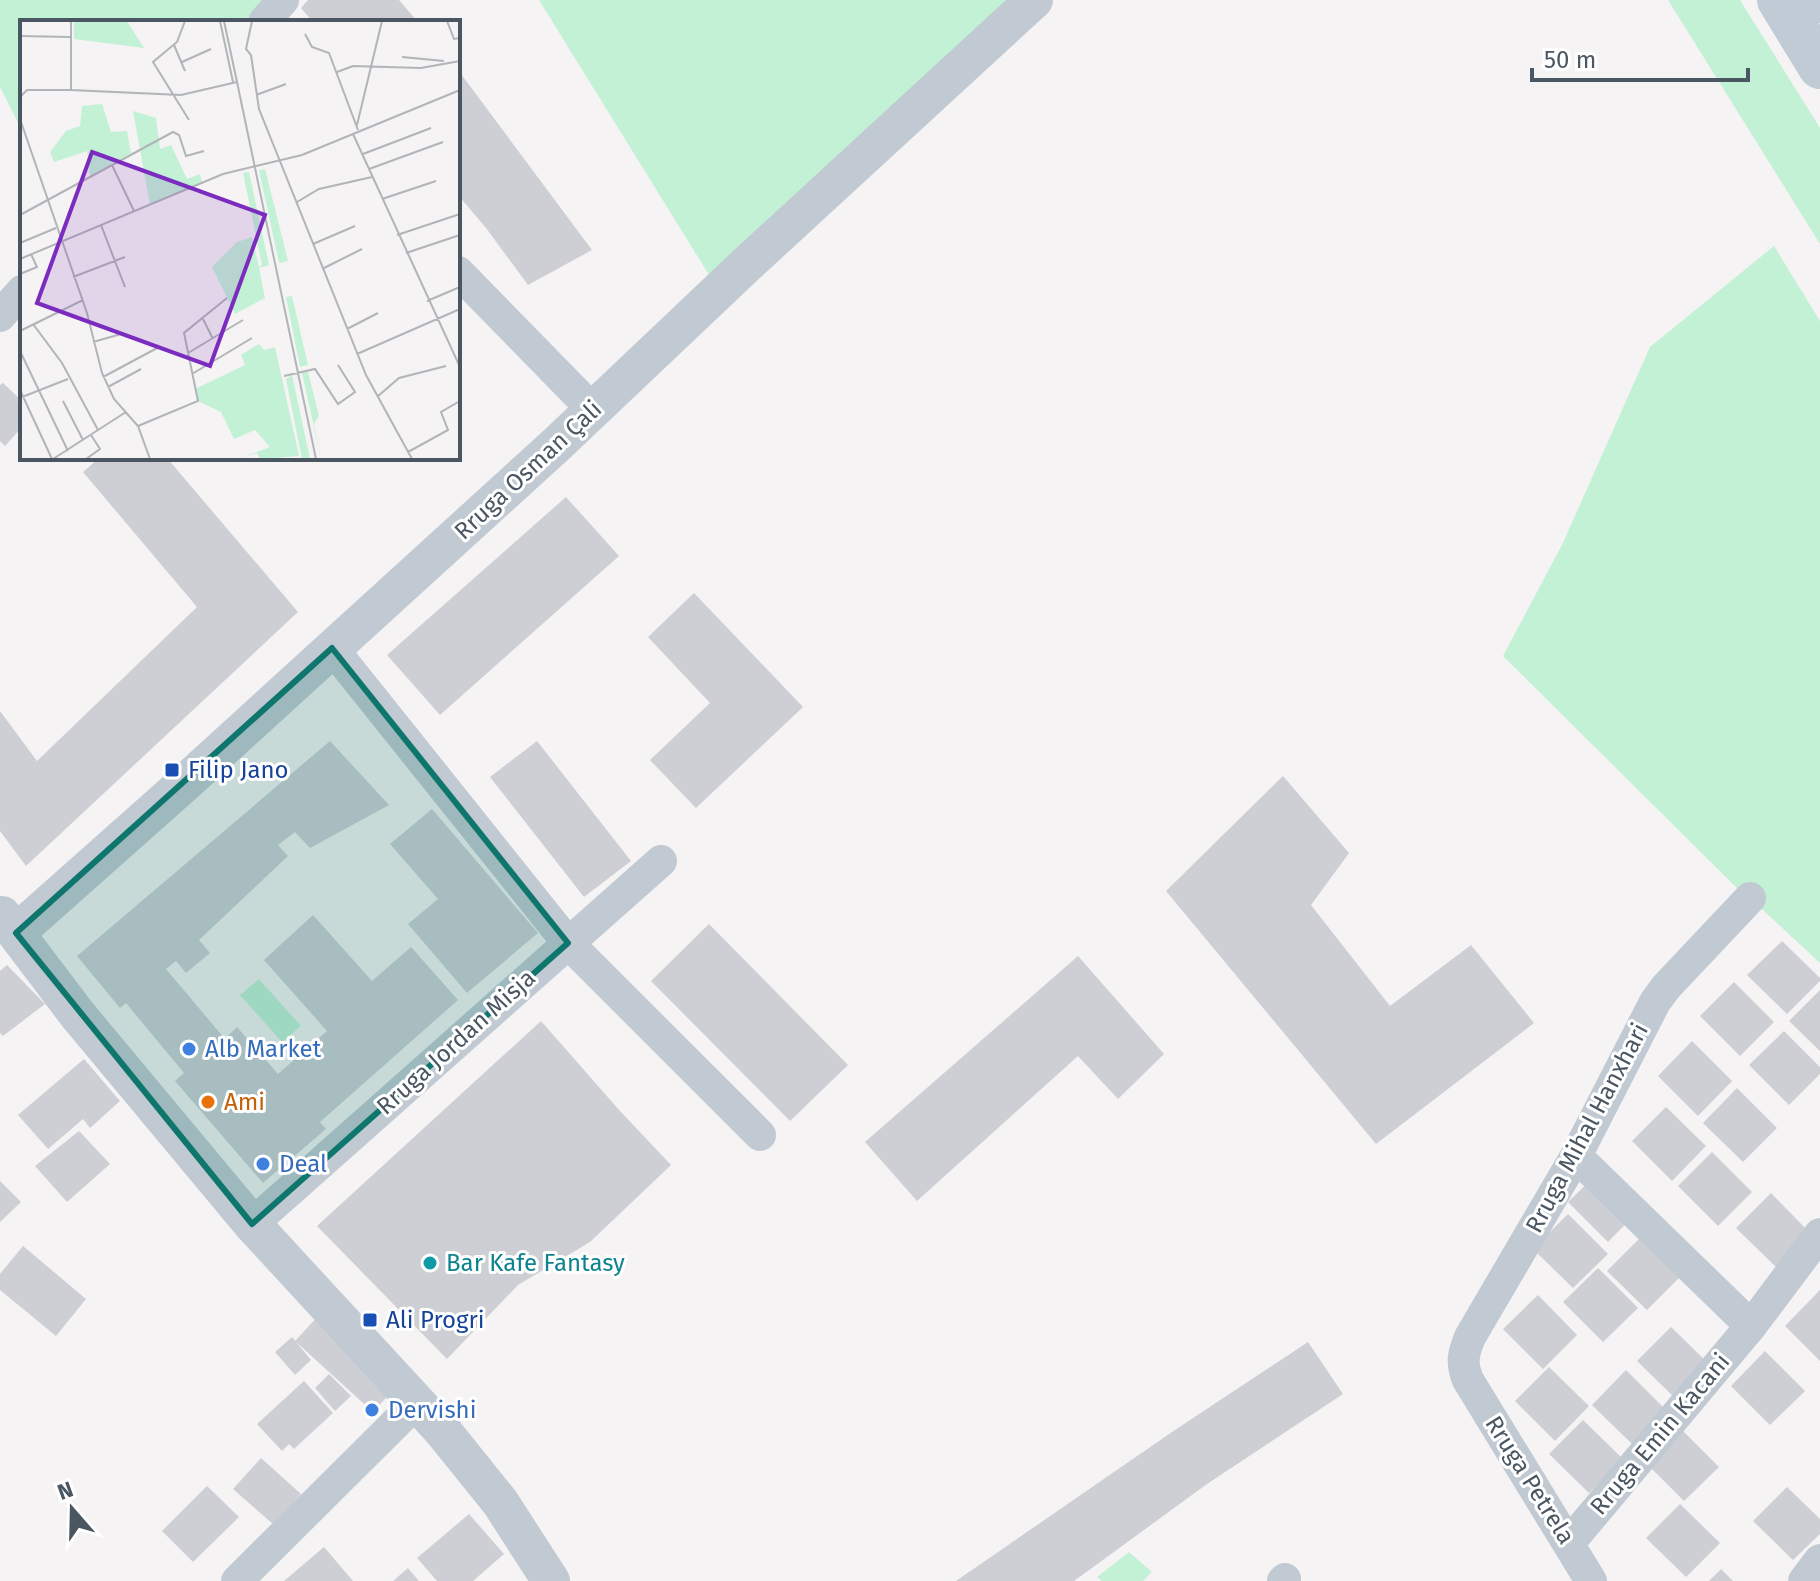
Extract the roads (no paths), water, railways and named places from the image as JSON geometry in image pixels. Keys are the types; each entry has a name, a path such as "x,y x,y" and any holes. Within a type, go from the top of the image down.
{"main road":[{"path":"1779,0 1820,67"}],"street":[{"path":"266,20 283,0"},
{"name":"Rruga Osman Çali","path":"5,931 186,782 593,410 1034,0"},
{"path":"460,274 593,410"},
{"path":"0,316 20,293"},
{"path":"332,648 568,943 760,1135"},
{"name":"Rruga Jordan Misja","path":"252,1224 661,861"},
{"name":"Rruga Mihal Hanxhari","path":"1468,1380 1462,1365 1470,1337 1576,1156 1655,1002 1750,898"},
{"path":"5,931 252,1224 442,1430 500,1502 551,1581"},
{"path":"1576,1156 1751,1326"},
{"name":"Rruga Emin Kacani","path":"1569,1543 1751,1326 1820,1234"},
{"name":"Rruga Petrela","path":"1468,1380 1591,1581"},
{"path":"237,1581 417,1402"},
{"path":"1804,1581 1820,1560"}],"place":[{"name":"Filip Jano","path":"172,770"},
{"name":"Alb Market","path":"189,1049"},
{"name":"Ami","path":"208,1102"},
{"name":"Deal","path":"263,1164"},
{"name":"Bar Kafe Fantasy","path":"430,1263"},
{"name":"Ali Progri","path":"370,1320"},
{"name":"Dervishi","path":"372,1410"}]}
